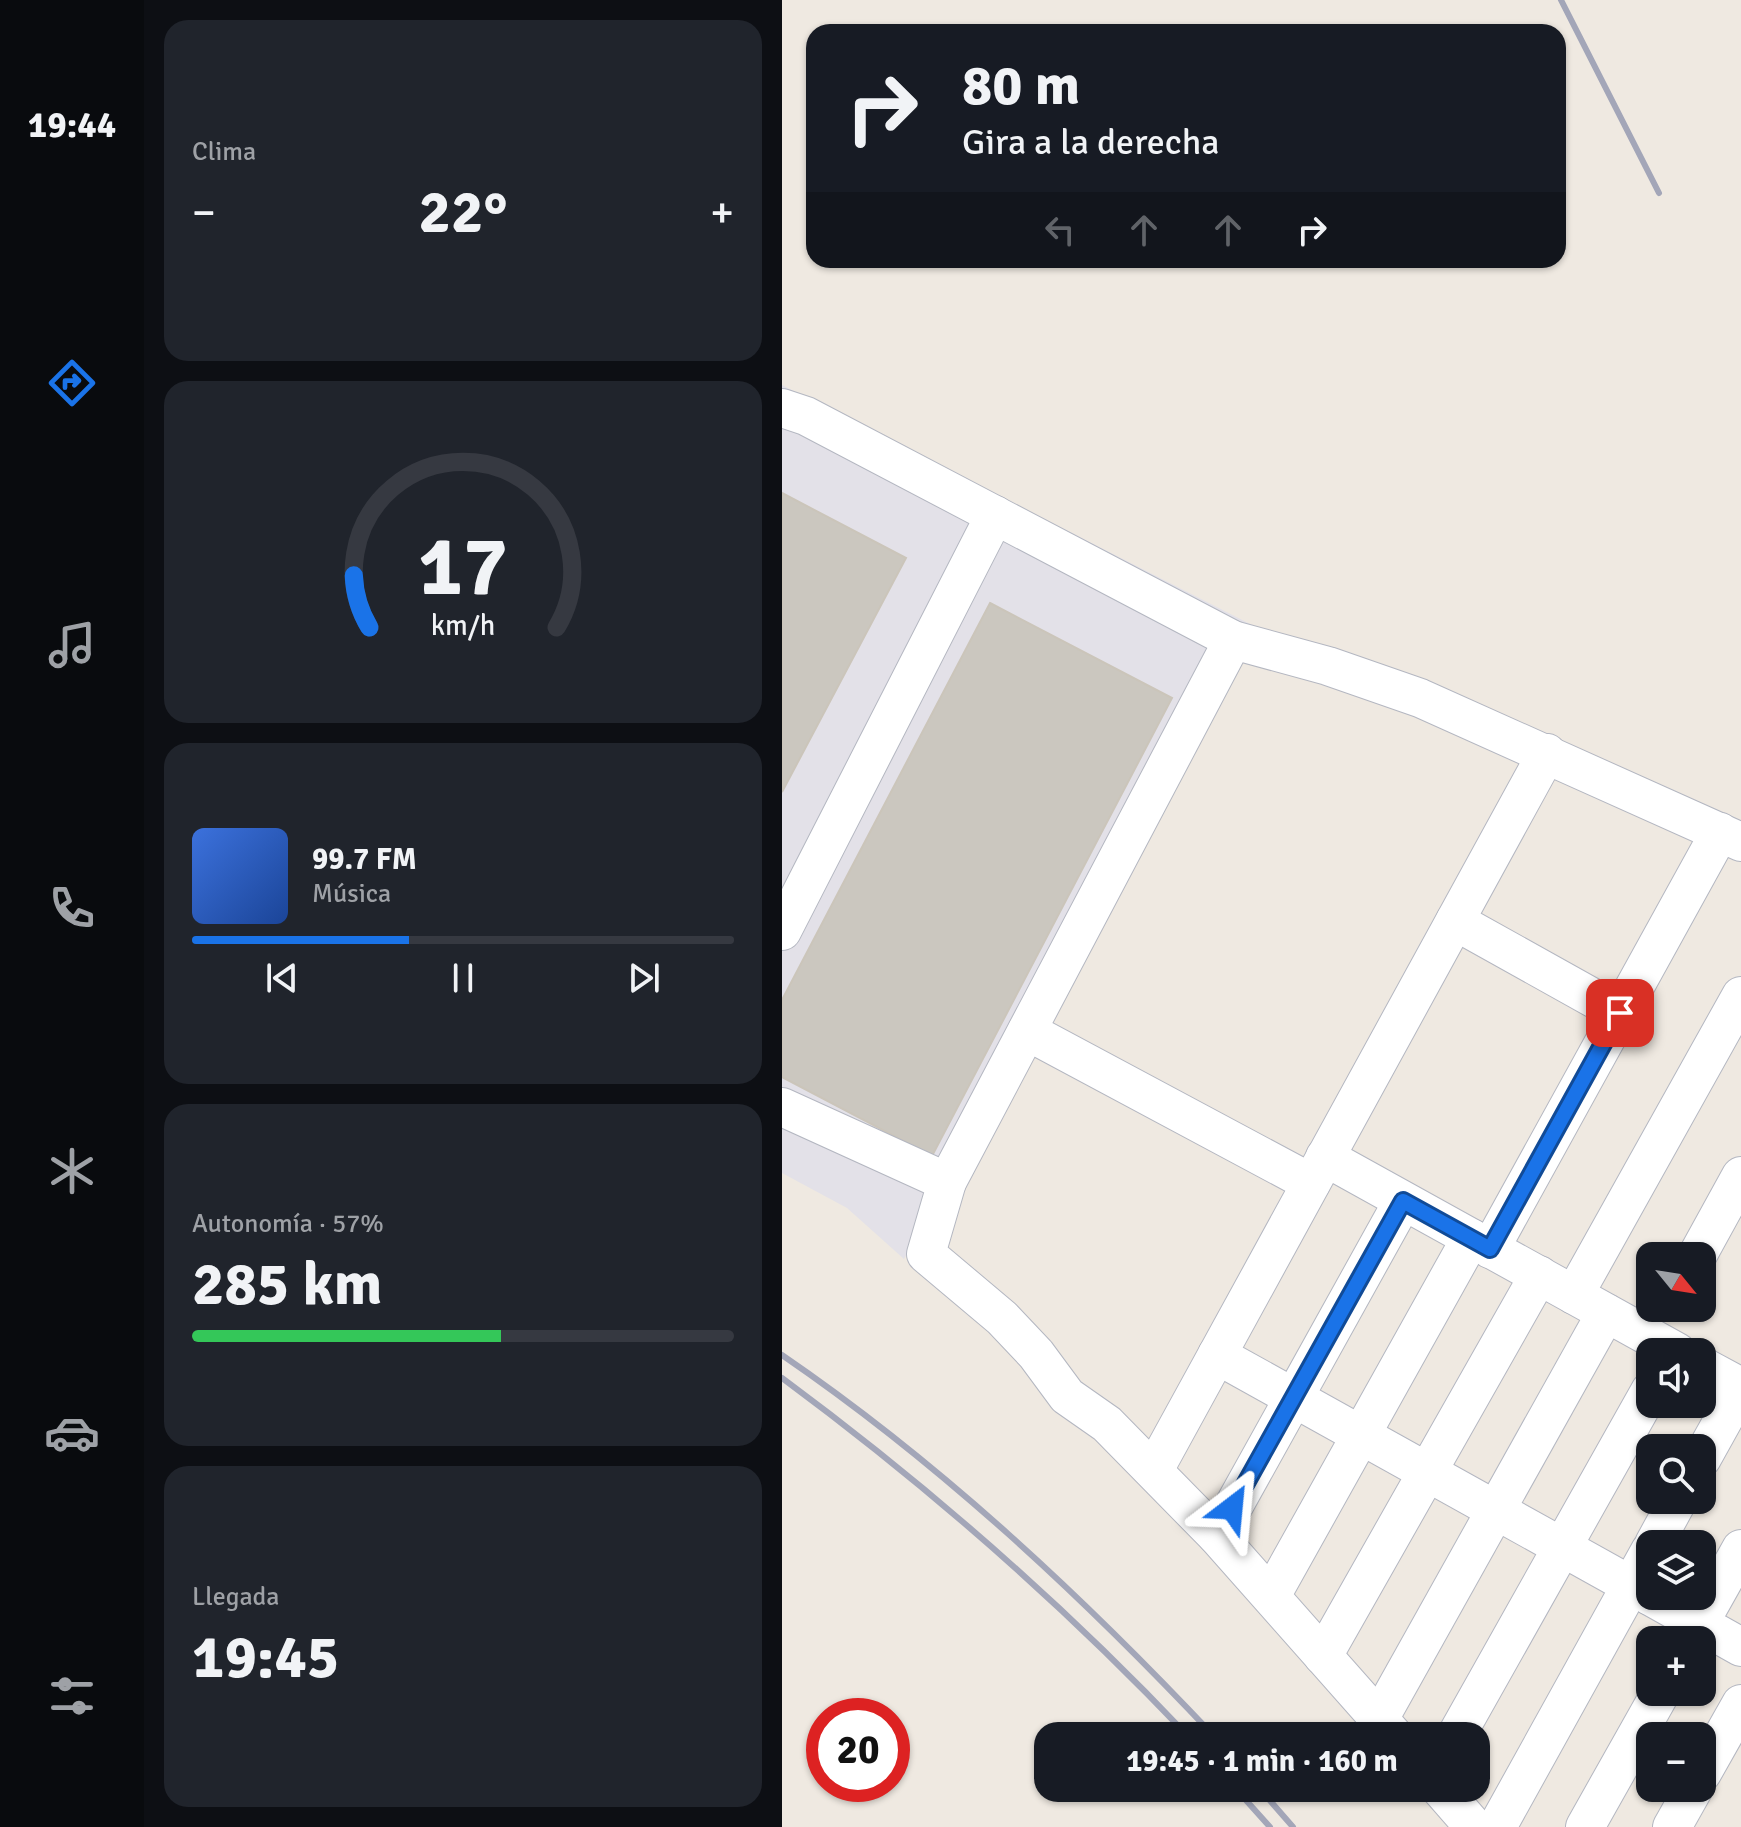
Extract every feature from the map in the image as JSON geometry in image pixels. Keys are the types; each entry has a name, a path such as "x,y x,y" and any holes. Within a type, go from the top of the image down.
{"lane":[{"path":"782,408 806,416 1233,640 1328,666 1420,698 1731,837 1361,1436 1271,1596"},
{"path":"782,931 995,515"},
{"path":"1233,640 947,1182 926,1254 1010,1327 1036,1354 1067,1396 1107,1424 1154,1470 1217,1536 1382,1722"},
{"path":"1154,1470 1547,753"},
{"path":"1455,921 1620,1013"},
{"path":"1389,1722 1495,1510 1590,1304 1741,996"},
{"path":"1027,1031 1318,1170 1403,1201 1590,1304 1660,1338"},
{"path":"782,1107 947,1182"},
{"path":"1705,1242 1741,1176"},
{"path":"1217,1536 1403,1201"},
{"path":"1323,1656 1539,1275"},
{"path":"1217,1355 1636,1588"},
{"path":"1464,1722 1636,1416"},
{"path":"1698,1626 1741,1549"},
{"path":"1497,1827 1636,1605"},
{"path":"1667,1610 1687,1626"},
{"path":"1716,1639 1741,1647"},
{"path":"1716,1748 1741,1704"},
{"path":"1585,1827 1653,1706"},
{"path":"1452,1802 1474,1827"},
{"path":"1672,1827 1686,1802"}],"shaded area":[{"path":"782,385 1254,626 904,1259 847,1208 782,1173"}],"building":[{"path":"782,493 906,558 782,792"},
{"path":"990,603 1172,698 932,1156 782,1077 782,1000"}],"railway":[{"path":"1561,0 1659,193"},
{"path":"782,1355 954,1486 1061,1583 1201,1722"},
{"path":"782,1378 889,1461 993,1548 1175,1722"},
{"path":"1248,1802 1270,1827"},
{"path":"1271,1802 1293,1827"}],"route":[{"path":"1232,1508 1403,1201 1490,1249 1620,1013"}]}
